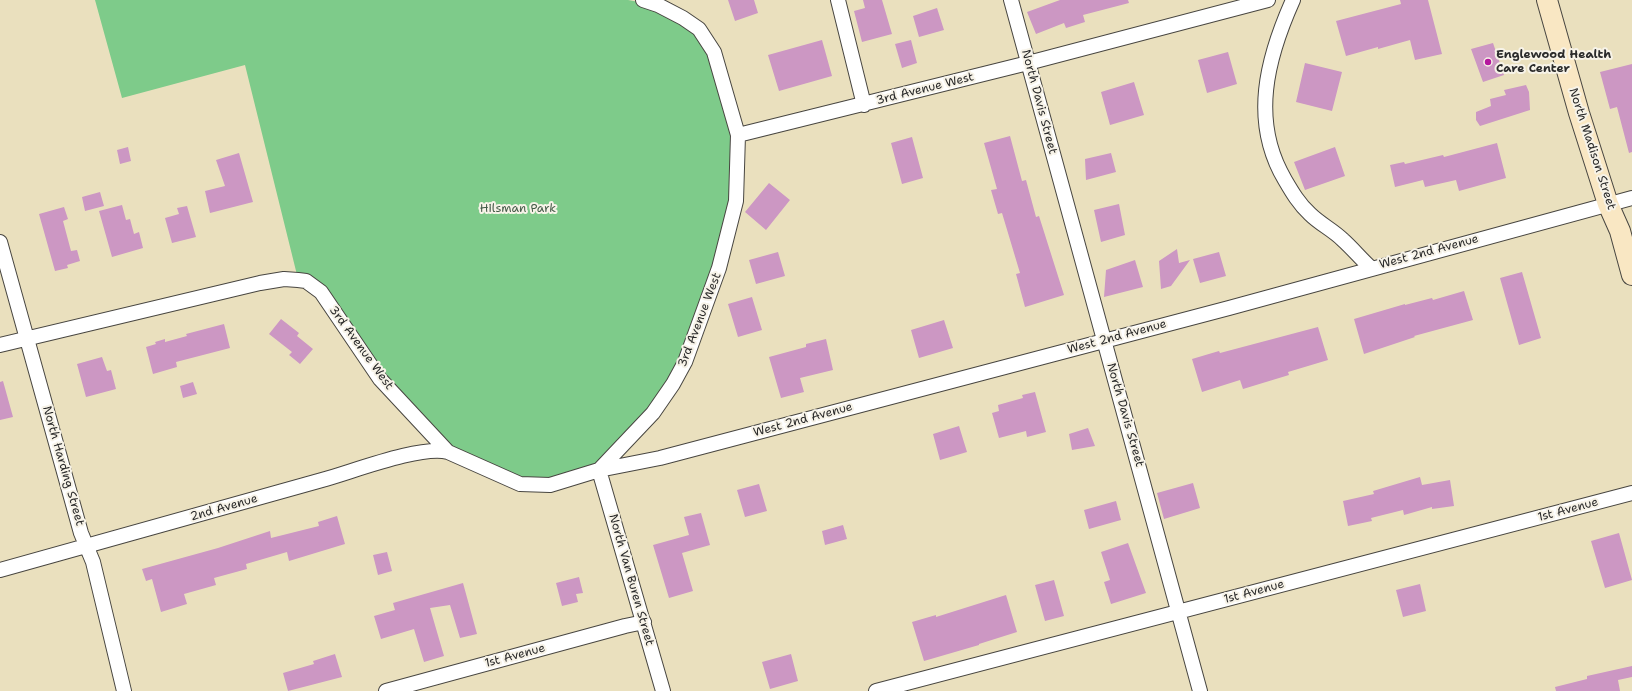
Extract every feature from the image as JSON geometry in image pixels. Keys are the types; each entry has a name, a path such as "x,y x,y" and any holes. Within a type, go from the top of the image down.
{"main road":[{"name":"North Madison Street","path":"1547,0 1579,113 1608,204 1620,231 1632,275"}],"street":[{"path":"643,0 658,5 683,18 703,34 714,52 738,135"},
{"path":"838,0 864,105"},
{"name":"North Davis Street","path":"1011,0 1200,691"},
{"name":"3rd Avenue West","path":"0,345 260,283 284,279 306,281 321,292 380,379 448,452 520,484 550,486 599,470 653,413 673,384 685,362 719,268 730,228 736,201 738,135 864,105 1268,0"},
{"path":"1293,0 1282,23 1268,67 1265,85 1265,127 1270,148 1280,172 1294,195 1309,214 1344,240 1353,252 1371,268"},
{"name":"West 2nd Avenue","path":"599,470 660,458 1104,341 1632,198"},
{"name":"North Harding Street","path":"0,242 86,546 94,562 124,691"},
{"name":"2nd Avenue","path":"0,570 344,474 410,454 430,451 448,452"},
{"name":"North Van Buren Street","path":"599,470 663,691"},
{"name":"1st Avenue","path":"876,691 1632,493"},
{"name":"1st Avenue","path":"386,691 644,622"}],"green space":[{"name":"Hilsman Park","path":"95,0 628,0 650,4 702,36 736,136 735,202 672,384 599,469 520,483 456,453 381,378 322,291 298,279 245,65 122,98"}],"building":[{"path":"728,0 754,0 758,13 735,21"},
{"path":"863,0 882,0 892,34 862,42 854,11 865,8"},
{"path":"1060,0 1128,0 1129,3 1083,15 1085,22 1066,28 1064,23 1036,34 1027,12"},
{"path":"1400,0 1428,0 1442,54 1415,60 1410,40 1346,56 1336,21 1401,4"},
{"path":"937,8 944,30 919,37 913,16"},
{"path":"822,40 832,76 779,91 768,55"},
{"path":"911,40 917,63 902,68 895,44"},
{"name":"Englewood Health Care Center","path":"1493,43 1504,75 1483,82 1471,49"},
{"path":"1228,52 1237,84 1207,93 1198,60"},
{"path":"1305,63 1342,72 1332,111 1296,102"},
{"path":"1632,64 1632,152 1629,153 1617,107 1610,109 1600,72"},
{"path":"1134,82 1144,115 1110,125 1101,92"},
{"path":"1526,85 1529,92 1530,110 1480,126 1476,120 1476,112 1491,106 1490,99 1506,95 1504,90"},
{"path":"1010,136 1022,181 1026,180 1036,217 1039,216 1064,295 1025,307 1016,274 1020,273 1002,213 998,214 991,190 997,189 984,143"},
{"path":"912,137 923,178 902,184 891,143"},
{"path":"1497,143 1506,178 1459,191 1456,180 1425,187 1423,180 1395,187 1390,165 1404,162 1405,164 1443,155 1444,157"},
{"path":"128,147 131,161 120,164 117,150"},
{"path":"1335,147 1345,176 1305,190 1294,162"},
{"path":"239,153 253,202 210,213 205,191 225,186 216,160"},
{"path":"1111,153 1116,172 1086,180 1085,159"},
{"path":"769,183 790,200 766,230 745,212"},
{"path":"100,192 104,206 85,211 82,197"},
{"path":"1119,204 1125,235 1101,242 1094,210"},
{"path":"122,205 126,220 130,219 134,234 139,232 143,248 112,257 99,211"},
{"path":"187,206 196,237 172,243 165,218 179,214 177,208"},
{"path":"64,207 68,219 63,221 71,251 77,250 80,261 67,265 68,268 55,271 39,214"},
{"path":"1177,249 1179,263 1190,260 1171,286 1161,289 1159,261"},
{"path":"778,252 785,276 756,284 749,260"},
{"path":"1219,252 1226,276 1200,283 1193,259"},
{"path":"1135,260 1143,287 1104,297 1106,270"},
{"path":"1522,272 1541,338 1519,345 1500,278"},
{"path":"1464,291 1473,320 1414,336 1415,337 1364,354 1354,319 1405,304 1432,298 1433,300"},
{"path":"752,297 762,330 738,337 728,304"},
{"path":"281,319 299,333 297,336 313,349 300,364 289,355 292,352 269,334"},
{"path":"944,320 953,348 919,358 911,330"},
{"path":"224,324 230,348 176,362 177,367 153,374 146,347 165,339 165,342 187,336 186,334"},
{"path":"1318,327 1328,360 1288,372 1289,375 1243,389 1240,380 1202,392 1192,359"},
{"path":"826,339 833,370 800,378 804,392 781,398 769,357 806,347 806,344"},
{"path":"102,357 107,371 111,370 116,389 86,397 77,364"},
{"path":"3,381 13,417 0,420 0,382"},
{"path":"193,382 197,394 183,398 180,386"},
{"path":"1035,392 1046,432 1027,437 1026,431 999,438 992,413 999,411 998,405 1023,398 1022,395"},
{"path":"959,426 967,452 940,460 933,434"},
{"path":"1088,428 1095,446 1072,450 1069,434"},
{"path":"1420,477 1422,485 1450,480 1454,506 1432,509 1432,507 1404,515 1403,510 1371,518 1372,521 1348,526 1343,501 1374,494 1373,491"},
{"path":"1193,483 1200,508 1164,519 1157,493"},
{"path":"759,484 767,511 745,517 737,490"},
{"path":"1116,501 1121,520 1089,529 1084,510"},
{"path":"701,513 710,545 682,553 693,591 669,598 653,545 689,535 684,517"},
{"path":"337,516 345,544 289,561 287,552 246,564 247,569 214,578 216,585 184,594 187,604 161,612 152,579 146,581 142,569 218,548 270,531 271,538 319,526 318,522"},
{"path":"843,525 847,539 825,545 822,531"},
{"path":"1619,533 1632,580 1605,588 1591,541"},
{"path":"1128,543 1146,593 1111,604 1104,582 1110,580 1101,552"},
{"path":"387,552 392,571 378,575 373,555"},
{"path":"579,577 583,593 576,594 578,602 562,606 556,583"},
{"path":"1054,580 1064,616 1045,621 1035,585"},
{"path":"463,583 477,634 460,638 450,605 430,608 444,656 424,662 414,629 381,639 374,616 395,610 393,603"},
{"path":"1420,584 1426,611 1403,617 1396,590"},
{"path":"1006,595 1017,632 924,661 912,622 936,615 936,617"},
{"path":"335,654 342,677 288,691 283,673 314,664 313,661"},
{"path":"791,654 798,681 770,689 762,662"},
{"path":"1632,666 1632,677 1618,680 1620,691 1556,691 1555,687 1587,679 1587,676"}],"place":[{"name":"Englewood Health Care Center","path":"1488,62"}]}
